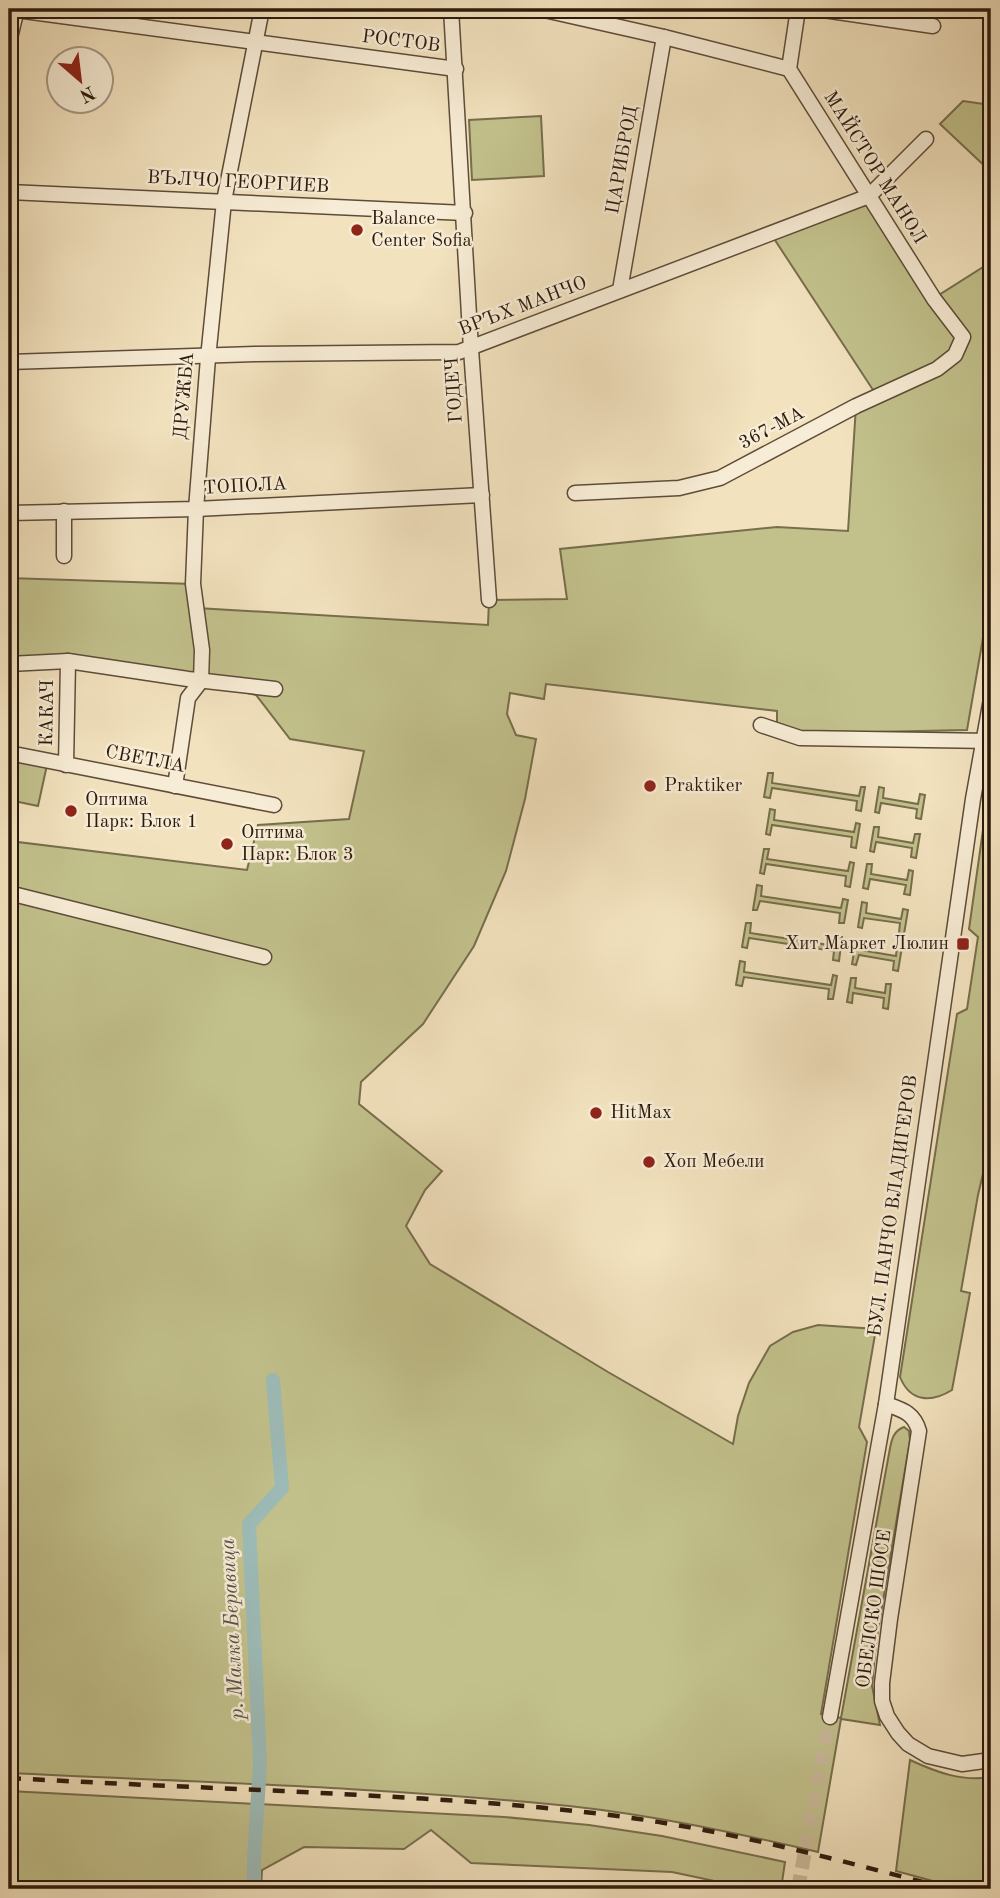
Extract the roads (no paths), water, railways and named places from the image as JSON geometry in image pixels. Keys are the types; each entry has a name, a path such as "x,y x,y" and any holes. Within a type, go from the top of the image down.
{"street":[{"name":"РОСТОВ","path":"14,9 456,69"},
{"path":"9,42 14,9"},
{"name":"ДРУЖБА","path":"175,786 188,698 201,681 202,650 193,584 196,509 224,201 262,9"},
{"name":"ГОДЕЧ","path":"451,9 489,600"},
{"path":"540,9 789,69 798,9"},
{"path":"817,9 933,26"},
{"name":"ЦАРИБРОД","path":"620,290 664,37"},
{"name":"МАЙСТОР МАНОЛ","path":"789,69 934,299 963,337"},
{"name":"ВРЪХ МАНЧО","path":"9,362 208,358 255,354 459,352 869,196 926,139"},
{"name":"ВЪЛЧО ГЕОРГИЕВ","path":"9,192 465,214"},
{"name":"367-МА","path":"575,493 679,488 720,478 856,406 937,369 955,355 963,337"},
{"name":"ТОПОЛА","path":"9,513 196,509 482,495"},
{"path":"64,511 64,556"},
{"path":"9,664 68,661 275,689"},
{"name":"КАКАЧ","path":"66,765 68,661"},
{"name":"БУЛ. ПАНЧО ВЛАДИГЕРОВ","path":"830,1717 886,1404 930,1085 973,799 987,741 991,699"},
{"path":"761,725 800,738 987,741"},
{"name":"СВЕТЛА","path":"9,752 274,805"},
{"path":"9,893 264,957"},
{"name":"ОБЕЛСКО ШОСЕ","path":"886,1404 906,1411 912,1416 919,1431 882,1683 887,1716 908,1744 928,1756 962,1764 991,1760"}],"waterway":[{"name":"р. Малка Беравица","path":"254,1889 260,1763 249,1524 282,1488 273,1380"}],"tunnel":[{"path":"798,1889 830,1717"}],"railway":[{"path":"9,1778 412,1798 583,1812 666,1823 748,1839 949,1889"}],"place":[{"name":"Balance Center Sofia","path":"357,230"},
{"name":"Praktiker","path":"650,786"},
{"name":"Оптима Парк: Блок 1","path":"71,811"},
{"name":"Оптима Парк: Блок 3","path":"227,844"},
{"name":"Хит Маркет Люлин","path":"963,944"},
{"name":"HitMax","path":"596,1113"},
{"name":"Хоп Мебели","path":"649,1162"}]}
